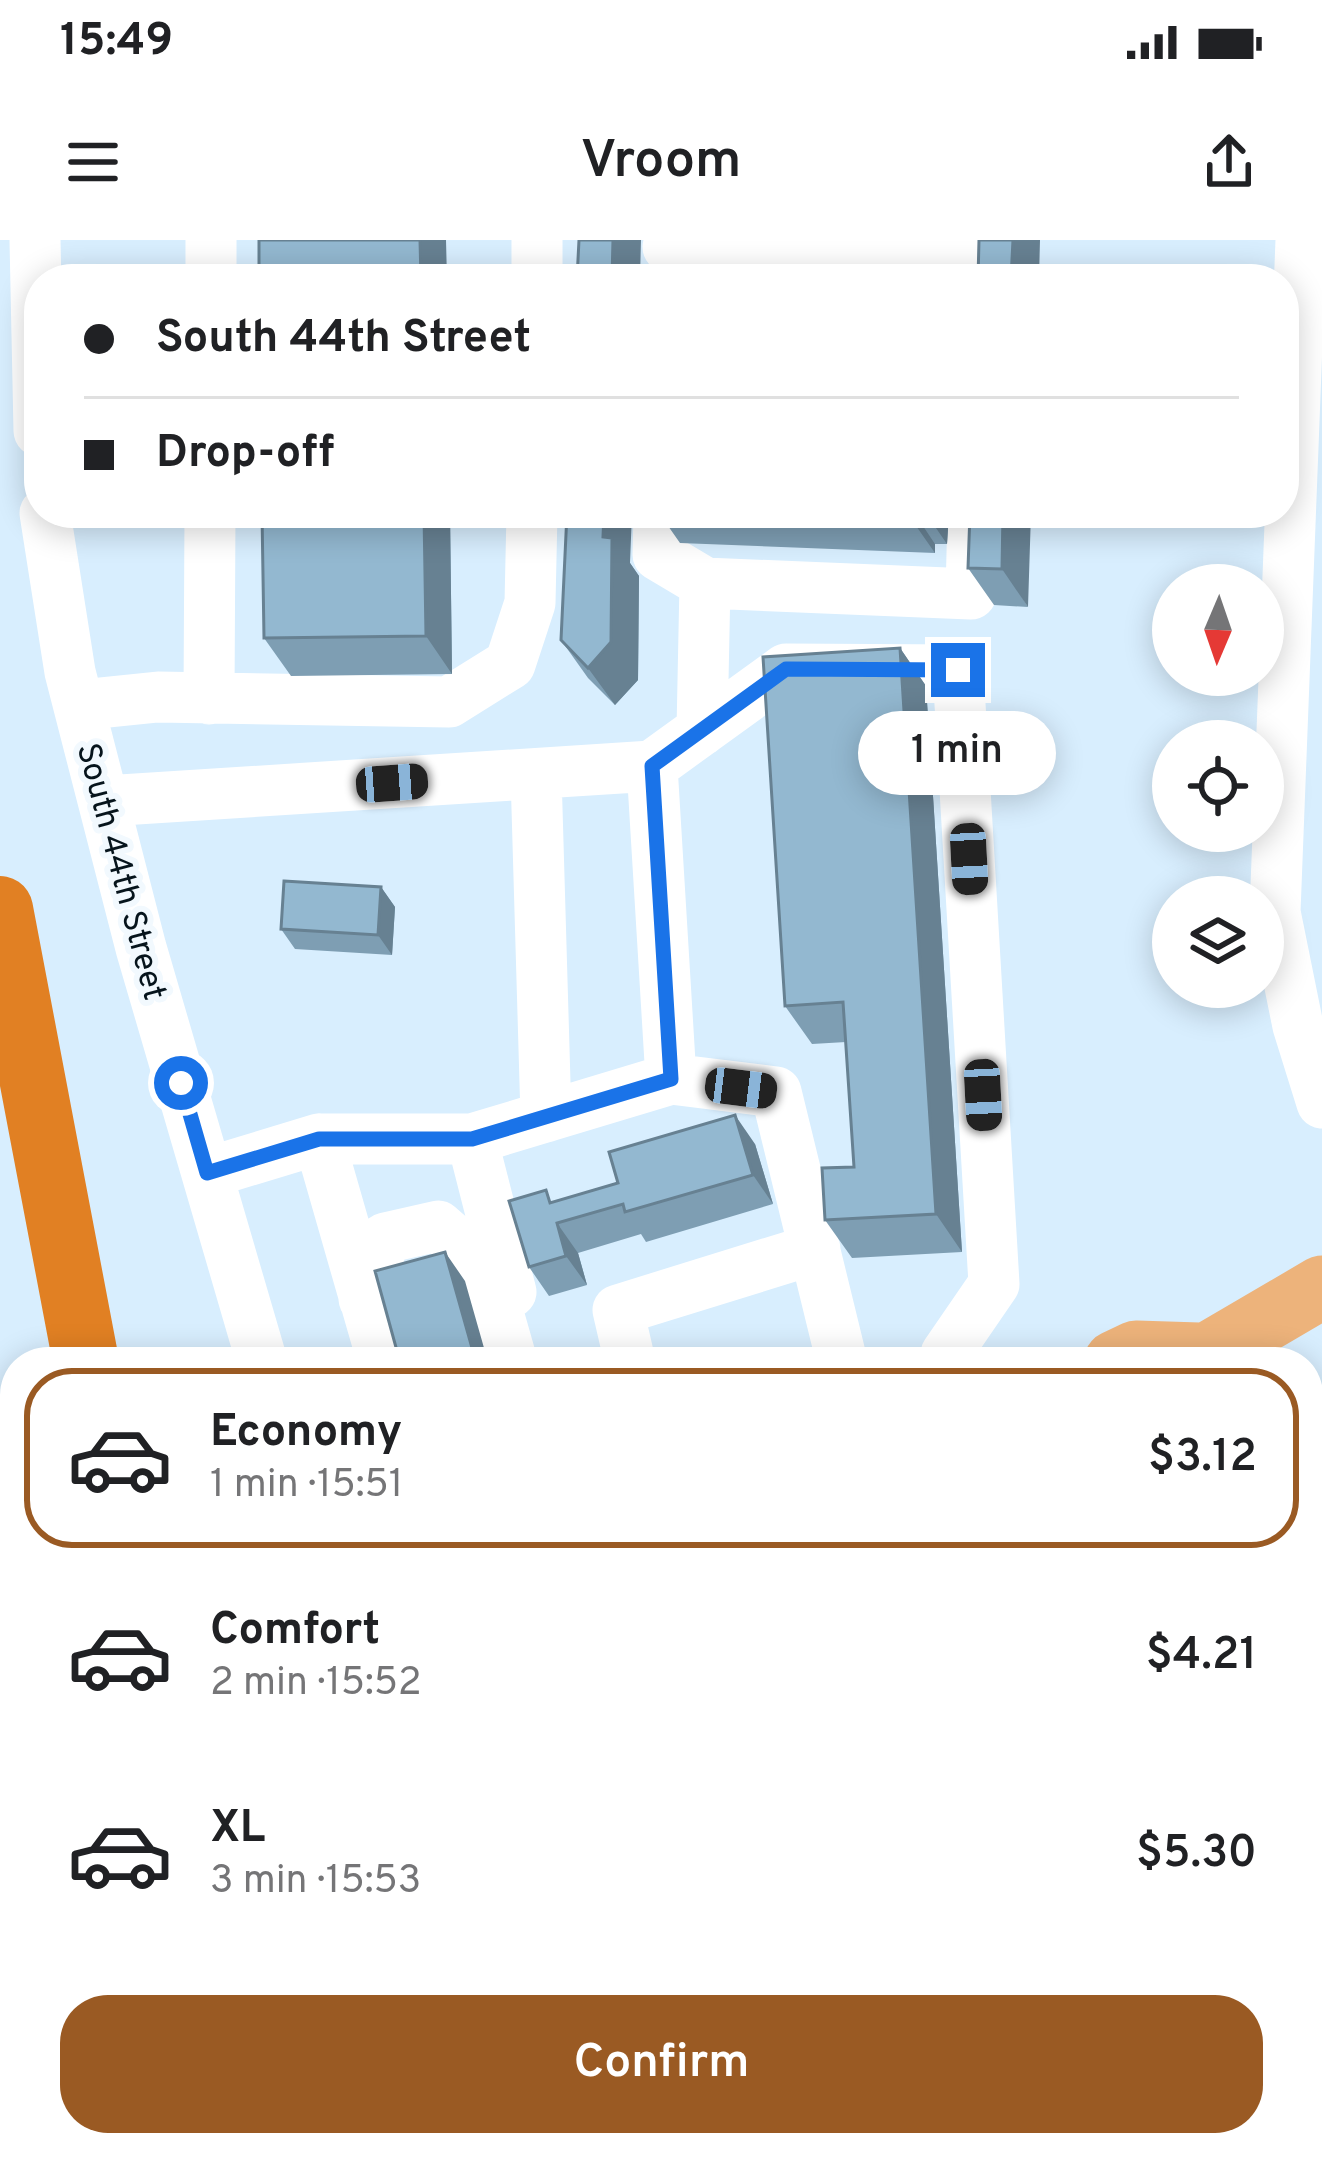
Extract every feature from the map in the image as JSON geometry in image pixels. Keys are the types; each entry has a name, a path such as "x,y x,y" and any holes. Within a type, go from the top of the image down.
{"highway":[{"path":"0,909 83,1347"}],"main road":[{"path":"1215,1347 1322,1286"}],"street":[{"path":"668,255 982,259"},
{"name":"South 44th Street","path":"47,528 70,672 258,1347"},
{"path":"209,699 210,528"},
{"path":"80,706 158,697 449,702 488,682 510,664 530,603 532,528"},
{"path":"659,528 658,555 705,583 971,594 973,528"},
{"path":"1290,528 1276,912 1298,1026 1322,1103"},
{"path":"701,730 705,583"},
{"path":"105,802 652,766 786,669 958,670 994,1284 950,1347"},
{"path":"652,766 671,1079"},
{"path":"536,774 546,1117"},
{"path":"207,1173 319,1139 472,1139 671,1079 776,1092 838,1347"},
{"path":"319,1139 364,1299 369,1347"},
{"path":"472,1139 526,1347"},
{"path":"364,1299 385,1238 438,1226 485,1267 508,1347"},
{"path":"627,1347 619,1310 815,1250"}],"building":[{"path":"259,240 420,240 421,264 259,264"},
{"path":"579,240 613,240 612,264 578,264"},
{"path":"979,240 1013,240 1012,264 978,264"},
{"path":"262,528 424,528 426,636 264,638"},
{"path":"566,528 603,528 603,537 612,538 611,642 588,668 561,640"},
{"path":"969,528 1003,528 1002,569 968,568"},
{"path":"900,648 936,1214 825,1220 822,1168 854,1167 843,1002 785,1006 763,657"},
{"path":"284,881 381,887 378,935 281,929"},
{"path":"735,1115 753,1175 625,1212 623,1204 557,1223 566,1256 529,1267 509,1201 546,1190 550,1203 618,1183 609,1152"},
{"path":"445,1252 472,1347 396,1347 375,1271"}],"route":[{"path":"181,1083 207,1173 319,1139 472,1139 671,1079 652,766 786,669 958,670"}]}
